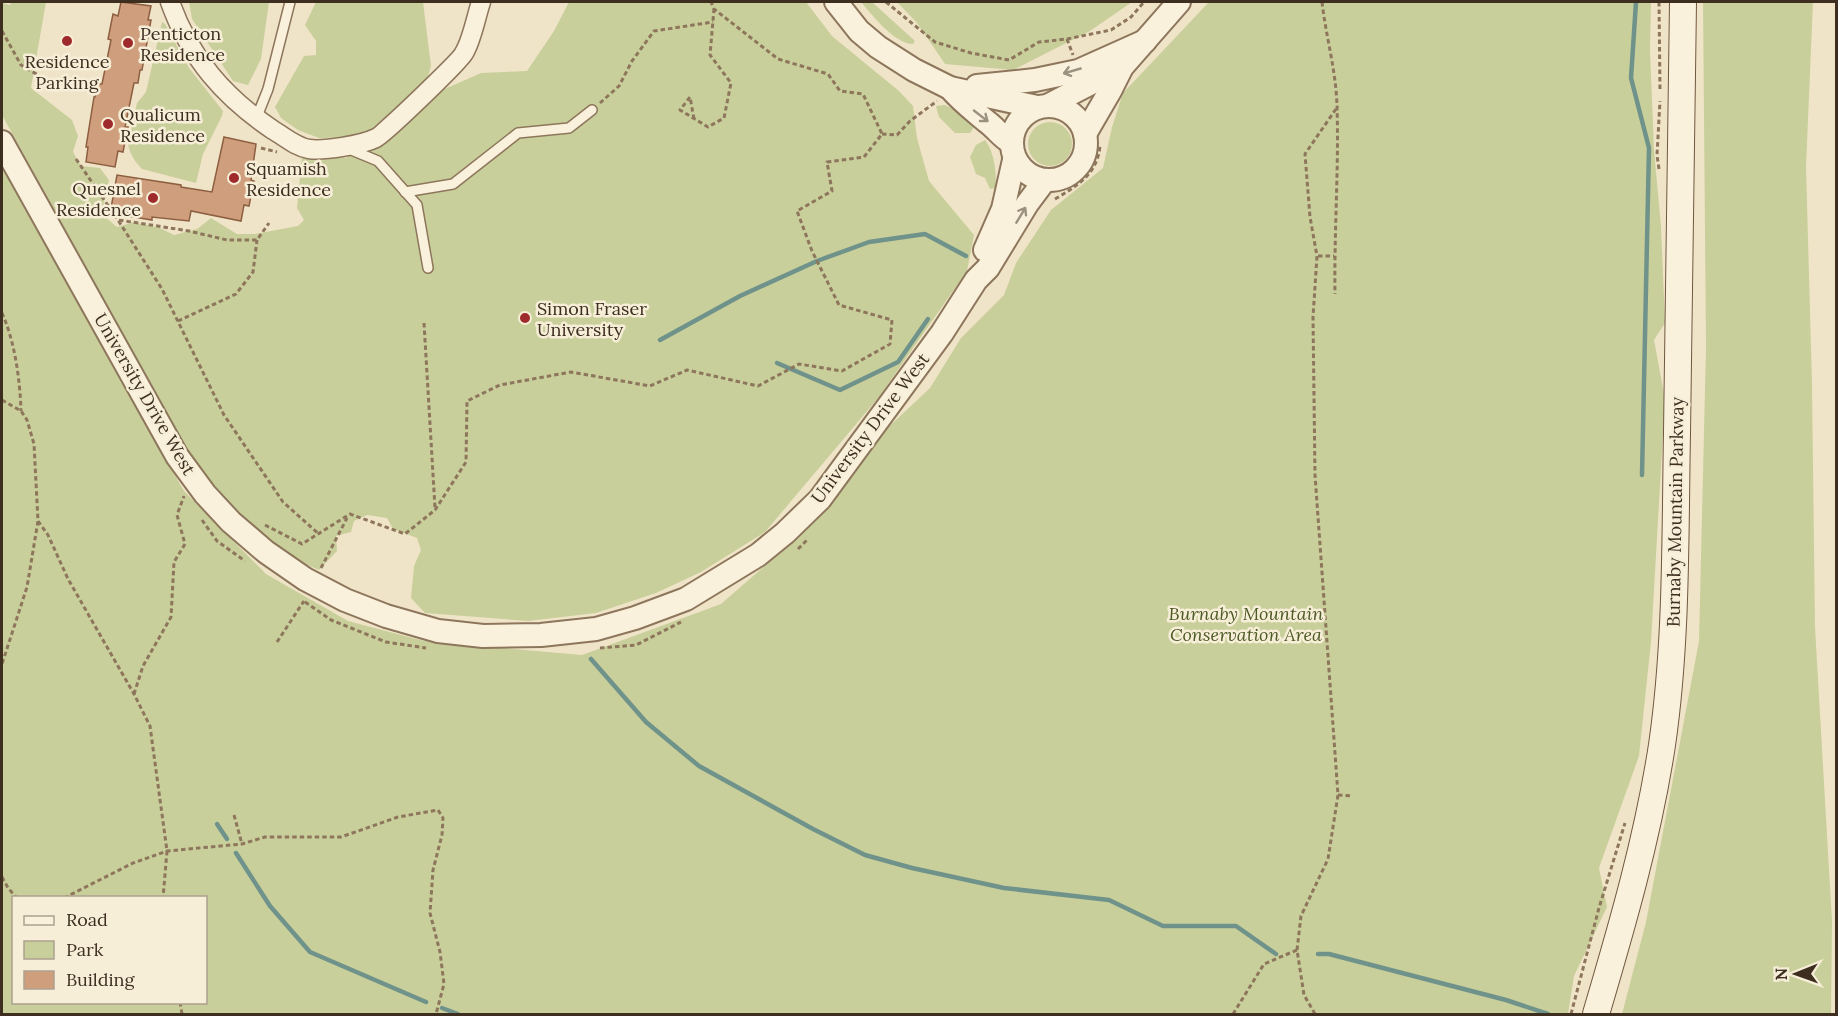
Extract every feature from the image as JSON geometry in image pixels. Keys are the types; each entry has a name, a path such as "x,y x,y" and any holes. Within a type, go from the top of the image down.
{"main road":[{"name":"Burnaby Mountain Parkway","path":"1596,1014 1646,830 1662,745 1669,676 1676,526 1683,2"}],"street":[{"path":"170,2 197,57 215,82 236,103 256,118 293,143 309,149 344,147 378,138 464,54 481,2"},
{"path":"836,2 859,31 878,47 914,70 950,88 1043,106 1061,107 1072,113 1093,136"},
{"path":"950,88 960,100 989,122 1027,174 1049,190 1056,180 1077,168 1122,67 1179,2"},
{"path":"950,88 1035,80 1078,71 1145,41"},
{"path":"1013,152 1013,131 1018,121 1027,112 1122,67"},
{"name":"University Drive West","path":"2,142 177,456 205,494 231,522 309,592 345,600 386,616 438,631 483,636 541,635 596,628 635,618 686,599 758,555 820,499 942,333 976,280 988,268 1027,204 1049,190"},
{"name":"University Drive West","path":"976,280 980,261 1002,209 1013,152"}],"lane":[{"path":"256,118 268,89 290,2"},
{"path":"405,192 453,184 518,133 569,128 592,110"},
{"path":"344,147 378,161 417,205 428,268"}],"path":[{"path":"694,119 690,97 680,110 694,119 708,127 724,118 731,83 710,55 714,9 711,2"},
{"path":"886,2 935,42 971,54 1009,60 1039,42 1111,30 1131,17 1144,2"},
{"path":"1322,2 1335,72 1338,106 1335,294"},
{"path":"1659,2 1660,95 1657,155 1660,176"},
{"path":"714,9 778,58 828,74 840,91 863,94 882,134"},
{"path":"592,110 619,86 632,61 654,31 713,22"},
{"path":"2,31 21,65 38,75"},
{"path":"882,134 897,135 932,106"},
{"path":"1315,1014 1304,995 1297,950 1301,916 1329,859 1338,795 1315,475 1313,317 1317,256 1310,217 1305,154 1338,106"},
{"path":"263,524 302,544 350,514 405,534 435,510 466,462 467,401 500,385 571,372 650,386 687,370 758,386 799,364 842,370 890,344 892,320 839,304 812,251 797,210 832,191 827,162 864,157 882,134"},
{"path":"1049,190 1079,185 1092,172 1100,150 1093,136"},
{"path":"76,159 118,219 162,289 224,415 283,502 318,534"},
{"path":"118,219 227,240 257,240"},
{"path":"178,321 236,294 253,272 257,240 269,223"},
{"path":"1317,256 1334,256"},
{"path":"2,313 13,349 21,411 27,420 34,444 38,521 27,587 2,664"},
{"path":"424,323 435,510"},
{"path":"2,401 21,411"},
{"path":"134,694 143,666 171,617 174,562 185,544 177,515 184,494 191,504"},
{"path":"197,513 217,541 246,561"},
{"path":"277,642 309,592 348,516"},
{"path":"38,521 48,535 68,579 150,726 167,851 163,896"},
{"path":"794,551 810,536"},
{"path":"309,592 331,620 386,642 430,649"},
{"path":"600,648 636,645 688,618"},
{"path":"1338,795 1353,796"},
{"path":"66,896 133,863 167,851 242,844 265,837 341,837 398,816 433,810 440,812 443,823 442,835 433,870 430,913 440,952 444,984 436,1014"},
{"path":"234,815 242,844"},
{"path":"1571,1014 1599,908 1628,815"},
{"path":"2,877 16,896"},
{"path":"1233,1014 1264,964 1297,950"}],"green space":[{"name":"Simon Fraser University","path":"12,2 46,2 31,88 72,120 78,136 73,152 81,166 100,168 109,180 103,206 104,216 117,227 134,222 160,228 174,235 197,229 211,218 237,234 255,234 298,226 304,220 297,208 302,156 318,153 346,158 413,103 481,73 527,71 554,31 569,2 806,2 832,36 899,91 913,106 917,138 929,181 974,235 967,271 879,397 765,532 701,572 656,593 596,613 528,621 425,613 411,598 414,566 421,550 417,538 393,529 387,518 367,515 354,521 351,532 336,536 337,551 319,570 278,552 226,505 179,442 151,385 2,115 2,3 10,5"},
{"path":"189,2 269,2 261,59 248,85 233,81 192,19"},
{"path":"316,2 423,2 431,66 424,89 361,137 319,138 298,130 281,118 275,107 304,56 316,55 316,41 305,25"},
{"path":"861,2 872,2 915,41 913,44 906,43 892,34"},
{"path":"897,2 1132,2 1090,31 1013,70 945,64 917,23"},
{"name":"Burnaby Mountain Conservation Area","path":"1209,2 1651,2 1650,50 1654,150 1661,226 1665,323 1654,340 1665,399 1651,642 1639,756 1599,868 1607,907 1574,976 1568,1014 2,1014 2,165 184,491 266,574 348,621 424,641 582,655 721,604 799,536 864,450 930,388 961,338 1004,295 1016,263 1051,210 1103,168 1112,127 1123,93"},
{"path":"1703,2 1813,2 1806,167 1815,627 1832,921 1831,1014 1622,1014 1646,922 1699,641 1706,347"},
{"path":"162,22 189,68 223,111 203,154 196,183 142,169 133,158 128,144 137,103 146,92"},
{"path":"945,105 957,111 975,126 970,133 955,133 939,117 936,106"},
{"path":"1050,122 1065,129 1072,144 1065,159 1050,166 1035,159 1028,144 1035,129"},
{"path":"985,140 991,151 995,169 996,188 990,189 985,178 976,174 970,157 976,145"}],"building":[{"path":"121,2 151,6 148,20 151,20 142,70 140,70 138,83 134,83 125,127 128,127 123,152 118,151 115,167 86,162 88,147 86,147 94,97 98,84 102,84 111,40 108,39 113,14 118,16"},
{"path":"224,137 256,144 251,180 254,181 249,206 244,205 241,221 191,211 189,221 152,217 152,220 127,216 128,211 111,208 117,175 212,192"}],"waterway":[{"path":"1636,2 1631,78 1649,148 1642,475"},
{"path":"660,340 740,296 817,261 869,242 925,234 966,256"},
{"path":"777,363 840,390 898,362 928,319"},
{"path":"591,659 646,722 699,766 865,855 1004,888 1109,900 1163,926 1236,926 1276,954"},
{"path":"217,824 227,839"},
{"path":"236,853 270,906 310,952 426,1002"},
{"path":"1318,954 1329,954 1506,1000 1548,1014"},
{"path":"442,1008 458,1014"}],"place":[{"name":"Residence Parking","path":"67,41"},
{"name":"Penticton Residence","path":"128,43"},
{"name":"Qualicum Residence","path":"108,124"},
{"name":"Squamish Residence","path":"234,178"},
{"name":"Quesnel Residence","path":"153,198"},
{"name":"Simon Fraser University","path":"525,318"}]}
